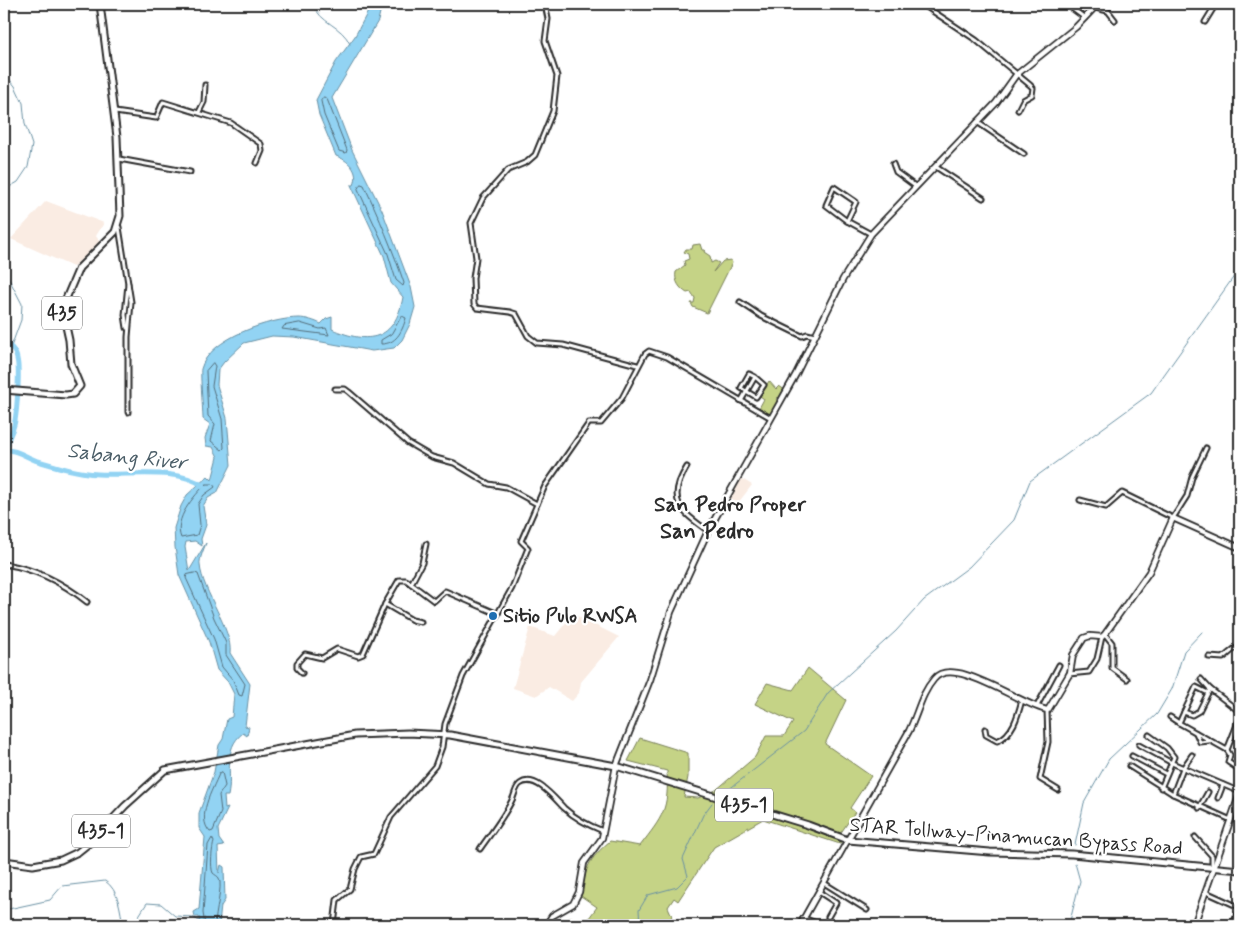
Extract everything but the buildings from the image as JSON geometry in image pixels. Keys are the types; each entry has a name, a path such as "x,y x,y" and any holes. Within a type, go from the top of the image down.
{"main road":[{"path":"100,4 119,159 119,227"},
{"name":"435","path":"5,390 66,395 78,390 80,386 71,364 70,340 62,315 63,302 81,264 110,238 119,227"},
{"name":"STAR Tollway-Pinamucan Bypass Road","path":"4,861 33,865 61,860 78,852 159,774 166,770 355,735 399,733 444,735 616,766 848,840 990,852 1072,854 1214,866 1240,870"}],"street":[{"path":"545,4 548,19 545,41 557,76 553,111 535,155 503,176 483,198 471,223 476,258 473,278 474,304 477,308 516,314 521,319 528,336 537,344 563,345 637,365"},
{"path":"922,4 976,40 1003,64 1019,73 1033,91 1032,95 1021,101 1018,110"},
{"path":"1066,4 1086,19"},
{"path":"546,925 552,916 573,904 579,892 584,863 601,841 616,766 650,680 671,612 708,531 771,418 844,279 871,234 977,122 1019,73 1086,19 1098,4"},
{"path":"1204,22 1216,4"},
{"path":"1095,8 1108,11 1115,20"},
{"path":"199,112 204,102 205,85"},
{"path":"114,112 156,118 163,102 199,112 235,126 259,142 263,146 257,163"},
{"path":"977,122 1024,154"},
{"path":"119,159 190,172"},
{"path":"893,164 896,172 915,186"},
{"path":"936,166 984,198"},
{"path":"847,221 856,202 834,187 826,205 847,221 871,234"},
{"path":"119,227 131,302 128,334 128,412"},
{"path":"740,302 761,316 802,336 807,334 815,336"},
{"path":"334,925 337,900 350,889 355,869 361,857 374,854 392,814 435,766 444,735 445,724 462,676 498,614 528,550 521,541 537,504 556,470 589,423 601,423 618,403 637,365 645,354 649,351 654,351 771,418"},
{"path":"749,374 755,377 764,385 758,397 740,387 749,374"},
{"path":"741,401 755,377"},
{"path":"335,390 349,392 408,443 432,456 454,463 483,482 506,487 537,504"},
{"path":"1069,674 1090,672 1098,659 1104,636 1149,572 1173,518 1187,496 1192,477 1206,448"},
{"path":"687,467 675,490 676,495 685,514 708,531"},
{"path":"1080,500 1106,507 1122,493 1240,548"},
{"path":"411,584 422,563 426,544"},
{"path":"4,564 26,569 60,582 87,602"},
{"path":"302,673 297,668 297,663 305,654 322,658 337,649 358,656 363,654 385,604 399,580 402,579 434,600 445,591 498,614"},
{"path":"385,604 412,620 421,622"},
{"path":"1058,790 1040,779 1048,742 1047,710 1069,674 1073,655 1084,638 1104,636 1112,643 1112,668 1127,679"},
{"path":"1209,657 1223,658 1234,649 1240,648"},
{"path":"1036,706 1059,665"},
{"path":"800,925 915,720 922,697 938,674 946,671 955,672 998,688 1047,710"},
{"path":"1201,679 1209,690 1240,712"},
{"path":"1179,723 1196,688 1209,690"},
{"path":"1184,712 1192,715 1197,713 1209,690"},
{"path":"985,729 988,737 997,741 1003,738 1015,722 1022,700"},
{"path":"1227,750 1240,717"},
{"path":"1170,718 1227,750 1230,755 1228,762 1240,770"},
{"path":"1149,735 1173,755 1172,763 1161,788"},
{"path":"1139,746 1172,763 1240,792 1194,925"},
{"path":"1132,756 1166,774"},
{"path":"1173,794 1183,768 1192,756"},
{"path":"1129,766 1161,788 1200,808 1231,820"},
{"path":"480,849 509,806 516,789 520,784 526,782 537,784 566,809 592,827 604,831"},
{"path":"1218,798 1223,785"},
{"path":"1200,808 1208,792"},
{"path":"1234,811 1240,813"},
{"path":"1194,837 1212,856 1214,866"},
{"path":"824,883 867,910"},
{"path":"819,892 836,903 828,917"},
{"path":"1206,892 1239,907 1234,921 1240,925"},
{"path":"803,917 822,925"}],"shaded area":[{"path":"46,201 104,223 96,236 100,242 73,267 11,239"},
{"path":"739,477 752,485 738,503 728,498"},
{"path":"573,614 619,637 581,682 579,693 572,701 549,687 536,696 513,688 530,627 555,636"}],"green space":[{"path":"700,244 702,250 705,250 704,252 710,256 711,263 715,261 719,263 713,272 723,261 731,260 732,263 707,313 693,307 691,303 694,303 695,298 691,292 687,293 682,289 676,279 676,272 685,265 684,261 689,259 688,254 684,252 686,249 692,249 693,245"},
{"path":"769,381 776,389 779,386 785,390 780,399 778,397 776,400 779,402 770,417 758,410 764,399 760,396"},
{"path":"808,668 846,700 825,744 871,776 850,808 855,812 840,834 844,837 840,844 763,819 714,847 678,901 674,898 668,907 672,916 666,924 659,919 653,922 653,925 560,925 571,917 586,922 597,907 581,896 586,871 596,854 610,841 640,846 663,812 667,795 667,771 628,761 640,738 688,753 688,777 684,797 698,798 716,790 755,757 766,736 784,736 793,722 755,704 767,683 793,690"}],"water":[{"path":"372,4 382,4 378,21 332,98 352,150 382,210 411,287 415,307 410,324 402,340 394,348 372,351 294,337 272,336 244,343 218,370 217,385 227,418 231,465 217,493 208,498 203,506 206,525 201,539 202,546 195,541 186,542 185,547 189,571 206,543 200,563 202,575 227,633 230,653 250,684 245,726 249,727 247,736 243,733 232,746 228,796 224,796 225,809 228,808 218,829 219,839 224,846 218,847 219,873 221,865 224,867 225,900 221,906 219,925 200,925 199,917 195,917 194,912 199,909 205,837 199,828 199,813 214,772 219,745 223,739 227,719 232,717 234,694 228,682 217,670 209,642 179,575 175,547 174,528 181,506 187,495 208,476 212,480 218,457 213,447 206,446 205,438 210,424 203,419 201,369 206,358 228,339 258,326 273,322 299,318 321,324 326,319 332,317 332,329 357,337 368,338 378,336 387,331 394,323 403,297 391,283 384,256 351,185 354,185 354,171 349,163 336,156 319,115 316,100 336,62 355,36"}],"waterway":[{"path":"313,4 316,11 342,33 350,44"},
{"path":"4,7 8,22 4,36"},
{"path":"4,73 15,86 23,103 25,124 32,145 28,167 18,182 4,190"},
{"path":"4,256 8,277 22,304 21,320 11,347"},
{"path":"728,790 804,731 828,693 896,631 924,600 969,567 1014,520 1030,481 1151,393 1240,268"},
{"name":"Sabang River","path":"4,341 15,354 18,364 18,392 15,419 7,443 7,450 76,471 98,474 167,474 181,476 203,486"},
{"path":"1075,845 1084,803 1109,759 1157,714 1172,689 1184,651 1202,632"},
{"path":"640,925 639,910 648,895 677,887 688,876 683,859 703,815 712,803"},
{"path":"1069,925 1080,881 1075,863"},
{"path":"4,910 50,900 62,886 105,881 116,895 123,925"},
{"path":"133,925 147,903 161,904 175,916 193,917 199,921"}],"place":[{"name":"Sitio Pulo RWSA","path":"493,616"}],"district":[{"name":"San Pedro Proper","path":"730,505"},
{"name":"San Pedro","path":"707,532"}]}
